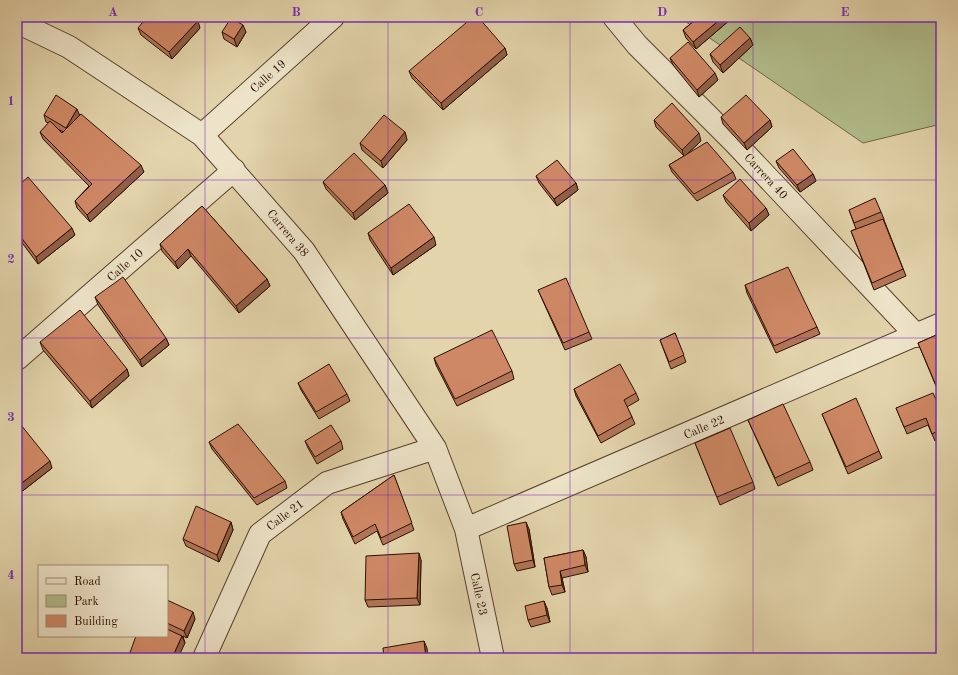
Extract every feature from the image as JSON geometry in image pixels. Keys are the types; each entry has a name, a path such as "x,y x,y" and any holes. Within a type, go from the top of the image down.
{"street":[{"name":"Calle 19","path":"202,135 333,17"},
{"name":"Carrera 40","path":"614,17 637,45 735,143 917,336"},
{"name":"Carrera 38","path":"17,22 69,47 202,135 234,170 304,251 435,448 466,529"},
{"name":"Calle 10","path":"17,359 234,170"},
{"name":"Calle 22","path":"466,529 917,336 941,324"},
{"name":"Calle 21","path":"204,658 260,534 327,484 435,448"},
{"name":"Calle 23","path":"466,529 493,658"}],"green space":[{"path":"679,17 941,17 941,124 863,143"}],"building":[{"path":"147,17 193,17 198,21 169,52 138,28"},
{"path":"473,17 478,17 505,48 441,103 409,71"},
{"path":"699,17 723,17 693,42 683,30"},
{"path":"231,18 243,25 234,39 222,32"},
{"path":"740,27 750,38 720,65 710,54"},
{"path":"688,42 715,73 697,90 670,58"},
{"path":"56,95 77,109 66,128 44,115"},
{"path":"746,95 770,120 744,143 721,117"},
{"path":"672,103 699,133 682,150 654,120"},
{"path":"81,114 141,165 87,215 75,201 92,184 40,132 50,121 62,133"},
{"path":"384,115 405,132 381,161 360,143"},
{"path":"707,142 733,172 694,194 669,165"},
{"path":"793,149 813,174 797,185 776,161"},
{"path":"354,153 385,185 353,213 323,182"},
{"path":"557,160 576,183 554,199 536,176"},
{"path":"28,177 72,228 36,257 17,232 17,187"},
{"path":"740,179 766,208 749,223 723,195"},
{"path":"875,198 881,212 854,223 849,210"},
{"path":"409,204 434,237 391,268 368,233"},
{"path":"202,206 267,279 236,306 188,249 175,262 160,244"},
{"path":"883,219 903,269 872,283 851,231"},
{"path":"788,267 817,327 774,346 745,285"},
{"path":"123,277 166,338 140,360 95,297"},
{"path":"566,278 589,332 563,343 538,290"},
{"path":"80,310 127,369 90,401 40,342"},
{"path":"492,330 512,371 455,399 434,358"},
{"path":"675,333 684,355 669,362 660,340"},
{"path":"941,333 941,397 918,343"},
{"path":"329,364 347,394 316,412 298,383"},
{"path":"620,364 636,393 624,400 632,417 598,436 574,389"},
{"path":"933,393 941,411 941,435 939,430 932,434 926,418 904,427 896,408"},
{"path":"856,398 879,451 846,467 822,414"},
{"path":"783,404 810,462 775,478 748,420"},
{"path":"17,420 50,461 18,486 17,485"},
{"path":"238,424 285,481 254,498 209,442"},
{"path":"331,425 341,441 315,457 305,441"},
{"path":"730,428 753,482 717,497 695,443"},
{"path":"394,475 412,523 381,538 375,524 353,537 341,512"},
{"path":"196,506 231,522 217,555 183,539"},
{"path":"526,522 533,560 514,564 507,526"},
{"path":"583,550 585,565 560,571 562,585 549,587 544,558"},
{"path":"419,553 417,598 365,600 366,556"},
{"path":"168,600 193,612 184,631 168,623"},
{"path":"544,601 547,615 528,620 525,606"},
{"path":"168,629 182,636 172,658 128,658 136,637 168,637"},
{"path":"424,641 426,658 384,658 383,648"}]}
